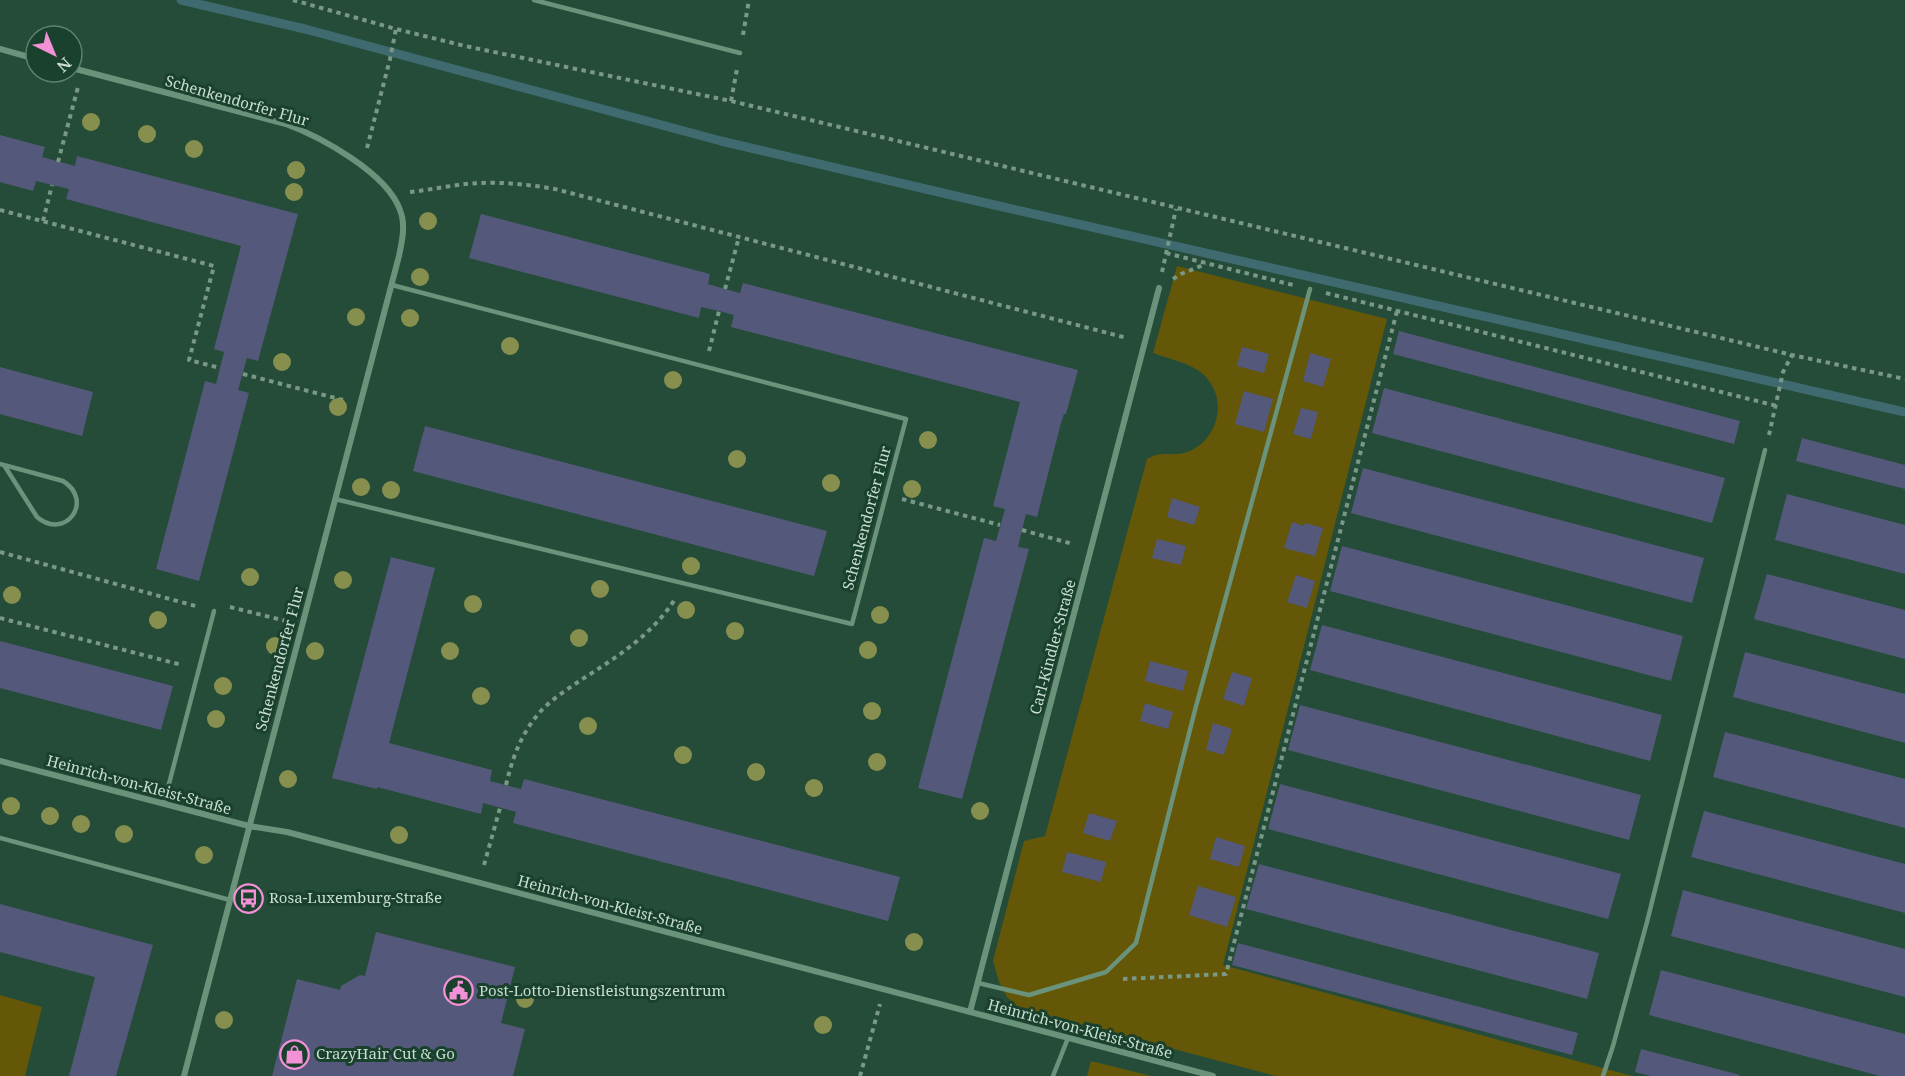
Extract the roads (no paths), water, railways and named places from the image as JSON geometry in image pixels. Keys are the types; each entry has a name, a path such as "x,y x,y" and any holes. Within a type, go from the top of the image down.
{"street":[{"path":"0,50 24,56"},
{"name":"Schenkendorfer Flur","path":"84,72 286,124 324,141 362,167 391,194 401,212 403,224 392,285 249,826"},
{"name":"Carl-Kindler-Straße","path":"970,1012 1159,288"},
{"name":"Heinrich-von-Kleist-Straße","path":"0,761 249,826 287,832 1213,1076"},
{"path":"184,1076 249,826"}],"lane":[{"path":"534,0 740,54"},
{"name":"Schenkendorfer Flur","path":"335,499 852,624 906,419 392,285"},
{"path":"978,983 1029,995 1106,972 1136,943 1195,710 1310,289"},
{"path":"1603,1076 1647,922 1765,450"},
{"path":"2,465 63,481 69,485 77,498 75,512 70,519 57,525 42,522 2,465"},
{"path":"164,803 214,611"},
{"path":"0,838 230,900"},
{"path":"1053,1076 1068,1038"}],"waterway":[{"path":"181,0 305,29 721,141 1905,412"}],"place":[{"name":"Rosa-Luxemburg-Straße","path":"248,898"},
{"name":"Post-Lotto-Dienstleistungszentrum","path":"458,991"},
{"name":"CrazyHair Cut & Go","path":"295,1054"}]}
